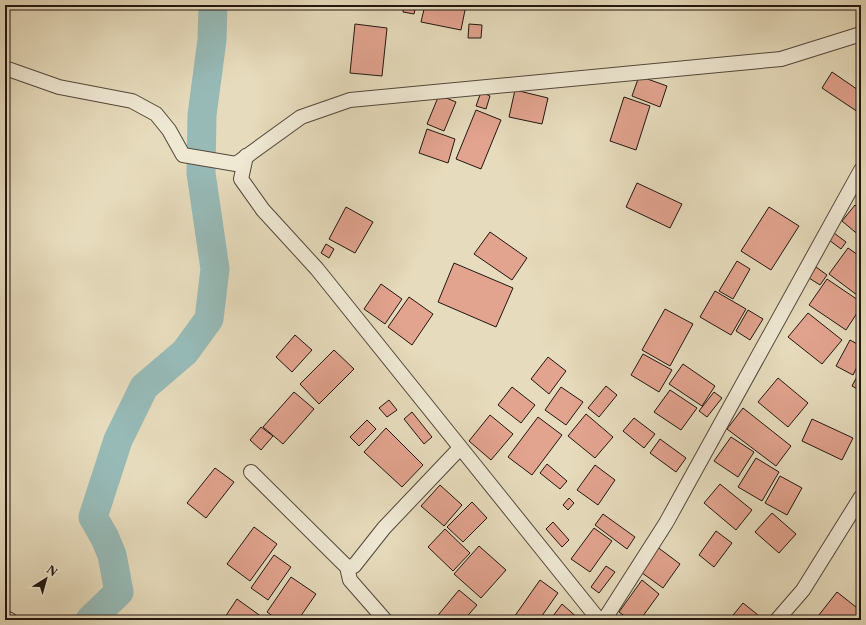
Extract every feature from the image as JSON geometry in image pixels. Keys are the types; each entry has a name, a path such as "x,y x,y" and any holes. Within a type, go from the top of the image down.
{"street":[{"path":"5,68 59,87 132,101 156,114 169,130 183,155 241,160 301,117 350,100 781,59 861,34"},
{"path":"241,160 240,179 259,204 317,269 599,620"},
{"path":"604,620 666,523 861,170"},
{"path":"347,567 354,566 384,528 460,448"},
{"path":"251,472 347,567 350,580 385,620"},
{"path":"778,620 803,590 861,497"},
{"path":"5,618 10,620"}],"building":[{"path":"404,5 416,5 414,14 403,12"},
{"path":"425,5 466,5 461,30 421,22"},
{"path":"355,24 387,28 382,76 350,73"},
{"path":"469,24 482,25 481,38 468,38"},
{"path":"832,72 861,92 861,114 822,88"},
{"path":"639,76 667,86 660,107 632,96"},
{"path":"515,90 548,98 542,124 509,117"},
{"path":"481,92 490,96 486,109 476,106"},
{"path":"439,95 456,102 444,131 427,124"},
{"path":"624,97 650,106 636,150 610,141"},
{"path":"476,110 501,120 481,169 456,159"},
{"path":"427,129 455,139 448,163 419,153"},
{"path":"637,183 682,204 670,228 626,207"},
{"path":"855,205 861,210 861,237 842,221"},
{"path":"346,207 373,222 355,253 329,239"},
{"path":"769,207 799,226 771,270 741,251"},
{"path":"490,232 527,258 512,280 474,254"},
{"path":"834,233 846,242 841,249 829,240"},
{"path":"326,244 334,249 329,258 321,253"},
{"path":"848,248 861,257 861,298 829,274"},
{"path":"737,261 750,269 733,299 719,291"},
{"path":"454,263 513,288 496,327 438,302"},
{"path":"816,267 827,275 820,285 809,278"},
{"path":"827,279 861,302 861,307 846,330 809,305"},
{"path":"381,284 402,299 385,324 364,309"},
{"path":"715,291 746,309 731,335 700,317"},
{"path":"409,297 433,314 412,345 388,327"},
{"path":"665,309 693,324 670,366 642,350"},
{"path":"748,310 763,319 750,340 736,331"},
{"path":"808,313 842,340 822,364 788,337"},
{"path":"295,335 312,350 292,372 276,357"},
{"path":"850,340 861,346 861,359 853,375 836,366"},
{"path":"334,350 354,369 319,404 300,384"},
{"path":"643,354 672,370 659,392 631,375"},
{"path":"548,357 566,371 549,394 531,379"},
{"path":"683,364 715,386 702,406 669,384"},
{"path":"861,369 861,391 852,386"},
{"path":"778,378 808,403 788,427 758,402"},
{"path":"606,386 617,395 599,417 588,408"},
{"path":"512,387 535,405 521,423 498,405"},
{"path":"561,387 583,402 566,425 545,410"},
{"path":"670,390 697,408 681,430 654,412"},
{"path":"294,392 314,409 283,444 263,427"},
{"path":"714,392 722,398 707,417 699,411"},
{"path":"389,400 397,410 387,417 379,408"},
{"path":"743,408 791,446 776,466 727,429"},
{"path":"412,412 432,437 424,444 404,419"},
{"path":"586,414 613,437 595,458 568,436"},
{"path":"490,415 513,434 491,460 469,441"},
{"path":"538,417 562,435 532,475 508,457"},
{"path":"634,418 655,434 644,448 623,431"},
{"path":"812,419 853,438 842,460 802,441"},
{"path":"367,420 376,429 359,446 350,437"},
{"path":"261,427 273,436 261,450 250,440"},
{"path":"386,428 423,465 402,487 364,452"},
{"path":"731,437 754,452 738,477 714,461"},
{"path":"660,439 686,458 676,472 650,453"},
{"path":"756,458 779,472 762,501 738,487"},
{"path":"547,464 567,481 560,489 540,473"},
{"path":"595,465 615,480 598,505 577,490"},
{"path":"215,468 234,482 206,518 187,503"},
{"path":"780,476 802,488 787,515 765,503"},
{"path":"720,484 752,510 736,530 704,503"},
{"path":"440,485 462,505 444,526 421,506"},
{"path":"569,498 574,503 568,510 563,505"},
{"path":"472,502 487,518 463,542 447,527"},
{"path":"772,513 796,534 779,553 755,532"},
{"path":"603,514 635,537 627,549 595,525"},
{"path":"553,522 569,540 562,547 546,529"},
{"path":"254,527 277,544 250,581 227,564"},
{"path":"594,528 612,541 590,572 571,559"},
{"path":"445,529 470,553 453,571 428,547"},
{"path":"716,531 732,543 714,567 699,555"},
{"path":"479,546 506,570 481,598 454,574"},
{"path":"656,546 680,564 663,588 638,570"},
{"path":"274,555 291,567 268,600 251,588"},
{"path":"606,566 615,572 599,593 591,587"},
{"path":"291,577 316,594 298,620 278,620 267,612"},
{"path":"540,580 558,593 539,620 512,620"},
{"path":"642,580 659,594 640,620 630,620 619,612"},
{"path":"459,590 477,605 464,620 434,620"},
{"path":"837,592 861,611 861,620 815,620"},
{"path":"237,599 262,617 260,620 223,620"},
{"path":"743,603 763,619 763,620 729,620"},
{"path":"562,604 580,620 550,620"}],"waterway":[{"path":"90,620 119,592 112,555 105,538 93,517 118,440 144,387 185,352 209,319 215,269 201,173 202,115 212,40 213,5"}]}
